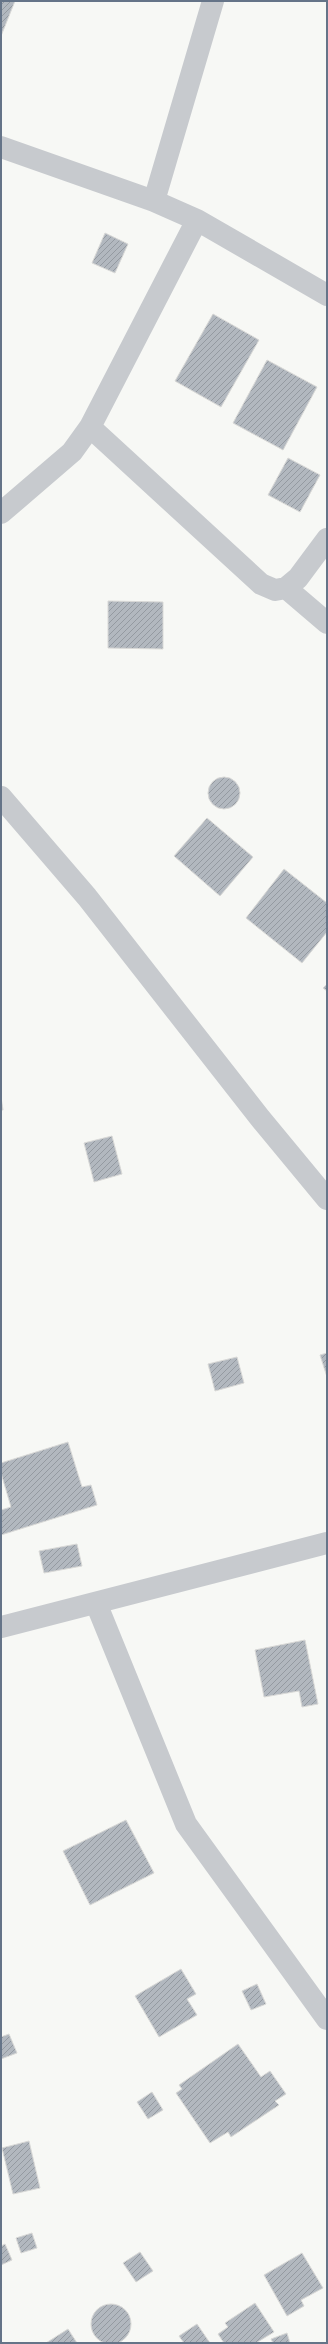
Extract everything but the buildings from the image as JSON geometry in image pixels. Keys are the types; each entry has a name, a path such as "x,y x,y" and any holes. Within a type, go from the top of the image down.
{"street":[{"path":"154,201 212,1"},
{"path":"1,147 154,201 197,220 327,295"},
{"path":"1,513 72,452 90,427 197,220"},
{"path":"90,427 262,584 275,590 286,588 298,578 327,539"},
{"path":"286,588 327,622"},
{"path":"1,797 87,897 260,1118 327,1199"},
{"path":"1,1627 327,1543"},
{"path":"96,1603 186,1824 327,2019"}]}
